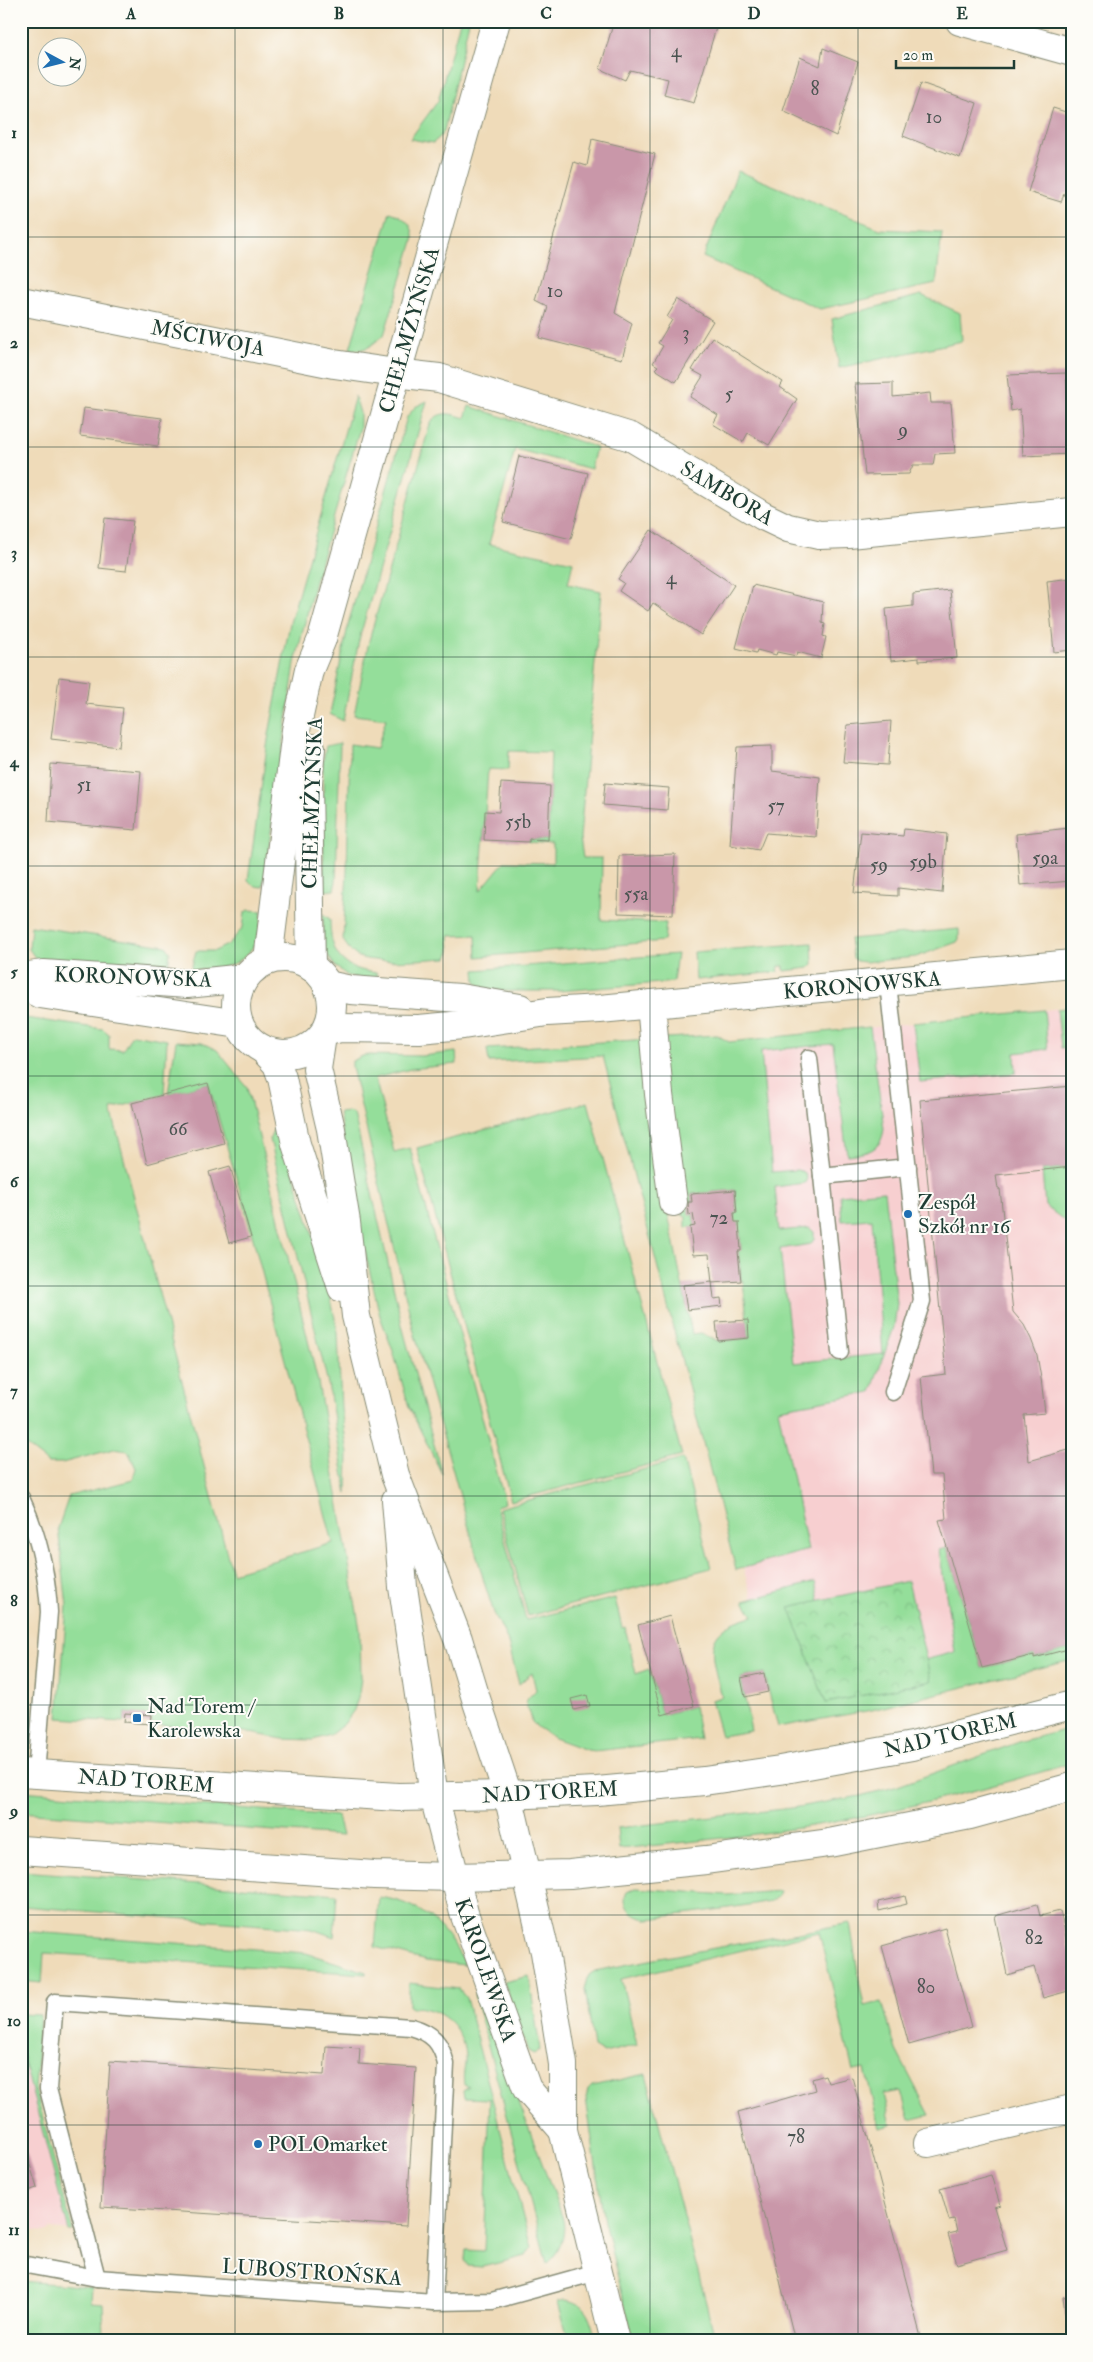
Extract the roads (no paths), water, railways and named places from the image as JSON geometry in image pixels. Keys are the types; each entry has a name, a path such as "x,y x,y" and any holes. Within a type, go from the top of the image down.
{"street":[{"name":"CHEŁMŻYŃSKA","path":"268,960 296,730 309,670 322,639 496,21"},
{"path":"960,21 1072,52"},
{"name":"MŚCIWOJA","path":"21,301 324,362 396,374"},
{"name":"SAMBORA","path":"396,374 439,378 631,436 763,516 788,528 819,535 849,534 1072,512"},
{"name":"CHEŁMŻYŃSKA","path":"319,976 308,783 322,639"},
{"path":"356,1316 338,1278 313,1199 296,1144 282,1078 276,1064 264,1050 245,1035 239,1024 236,1006 240,988 245,978 268,960 295,960 319,976 332,999 332,1014 318,1053 317,1069 331,1129 346,1222 356,1316 394,1475"},
{"name":"KORONOWSKA","path":"324,1034 340,1028 436,1028 546,1012 888,983 1072,964"},
{"name":"KORONOWSKA","path":"21,977 44,974 187,984 245,978"},
{"name":"KORONOWSKA","path":"319,976 351,990 460,998 546,1012"},
{"name":"KORONOWSKA","path":"21,984 40,994 239,1024"},
{"path":"651,1004 659,1094 673,1202"},
{"path":"264,1050 280,1054 295,1053 310,1047 324,1034"},
{"name":"KAROLEWSKA","path":"394,1475 458,1639 508,1795 545,1952 563,2064 563,2130 596,2272 615,2341"},
{"name":"KAROLEWSKA","path":"394,1475 402,1587 434,1796 464,1913 526,2089 563,2130"},
{"name":"NAD TOREM","path":"29,1773 367,1795 508,1795 626,1789 704,1781 780,1770 912,1746 1072,1705"},
{"path":"21,1850 350,1874 455,1877 570,1874 637,1868 829,1843 970,1815 1072,1787"},
{"path":"928,2143 1072,2109"}],"lane":[{"path":"888,983 922,1301 893,1392"},
{"path":"809,1058 840,1352"},
{"path":"822,1176 908,1167"},
{"path":"21,1498 39,1542 48,1587 49,1612 29,1773"},
{"path":"96,2278 48,2089 55,2002 411,2027 426,2031 433,2036 444,2053 446,2064 434,2302"},
{"name":"LUBOSTROŃSKA","path":"21,2264 96,2278 434,2302 492,2301 596,2272"}],"place":[{"name":"Zespół Szkół nr 16","path":"908,1214"},
{"name":"Nad Torem / Karolewska","path":"137,1718"},
{"name":"POLOmarket","path":"258,2144"}]}
